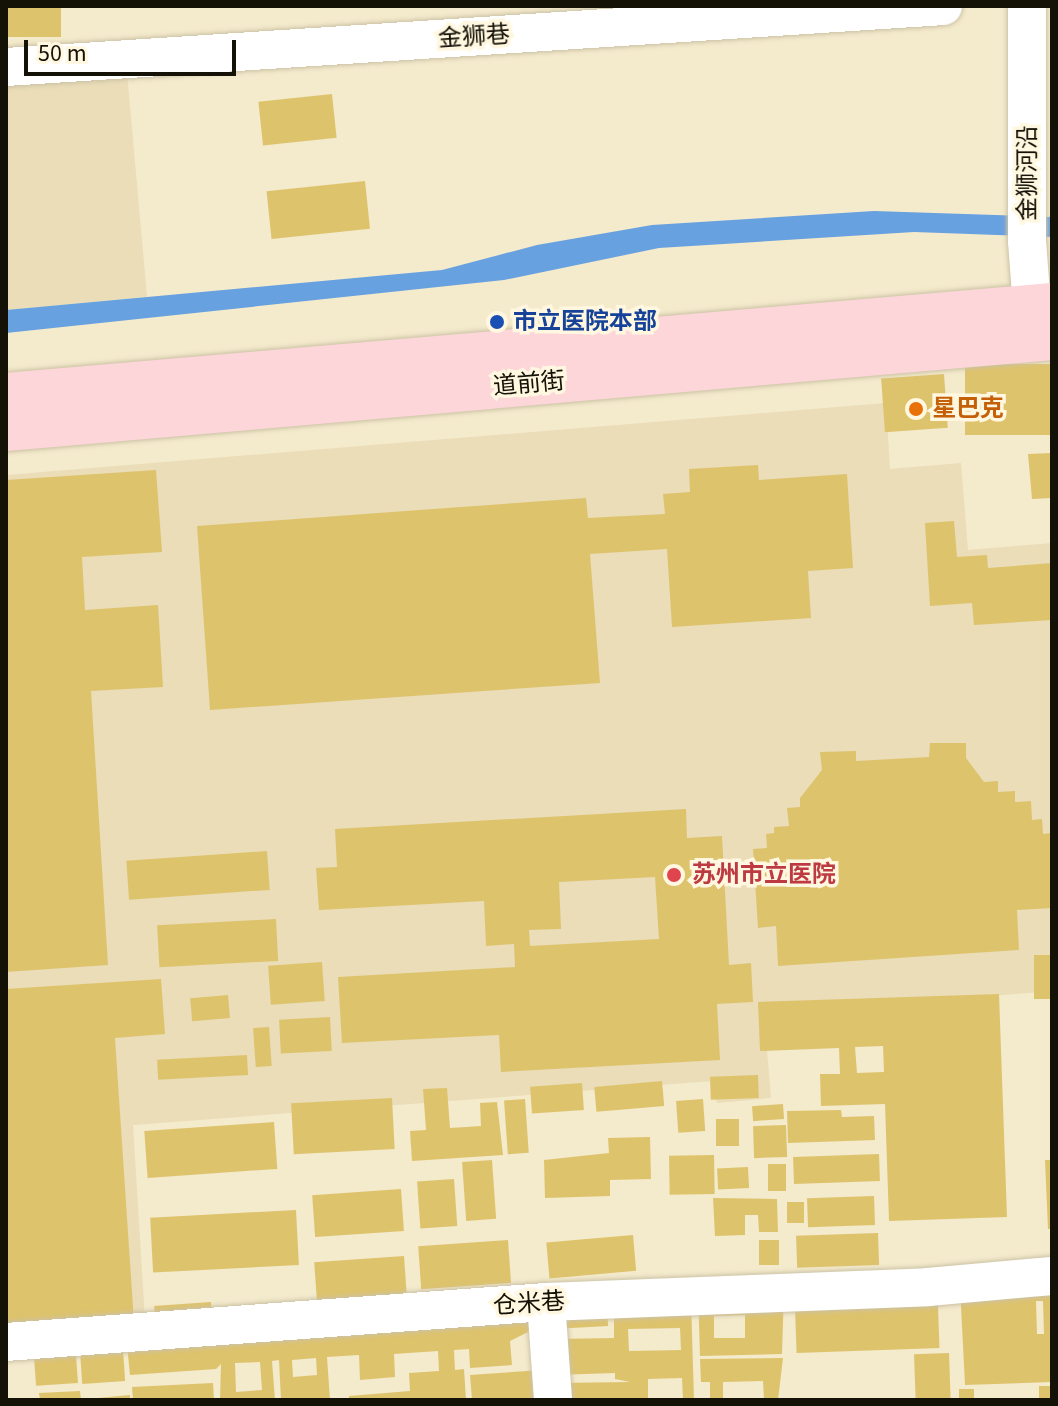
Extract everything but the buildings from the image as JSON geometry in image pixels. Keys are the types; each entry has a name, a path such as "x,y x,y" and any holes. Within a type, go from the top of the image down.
{"main road":[{"name":"道前街","path":"6,395 1043,322"},
{"name":"道前街","path":"6,429 1043,322"}],"street":[{"name":"金狮巷","path":"6,67 554,19 943,6"},
{"name":"金狮河沿","path":"1027,6 1040,143 1027,225 1043,322"},
{"name":"仓米巷","path":"6,1342 546,1302 928,1287 1052,1276"},
{"path":"546,1302 553,1400"}],"shaded area":[{"path":"126,61 147,297 6,310 6,74"},
{"name":"苏州市立医院","path":"886,403 890,469 961,463 968,550 1052,543 1052,991 764,1014 771,1098 717,1103 713,1081 133,1125 145,1321 6,1299 6,475"}],"water":[{"path":"874,211 1052,217 1052,237 914,232 659,248 504,280 6,333 6,310 442,270 537,245 652,225"}],"place":[{"name":"市立医院本部","path":"497,322"},
{"name":"星巴克","path":"916,409"},
{"name":"苏州市立医院","path":"674,875"}]}
